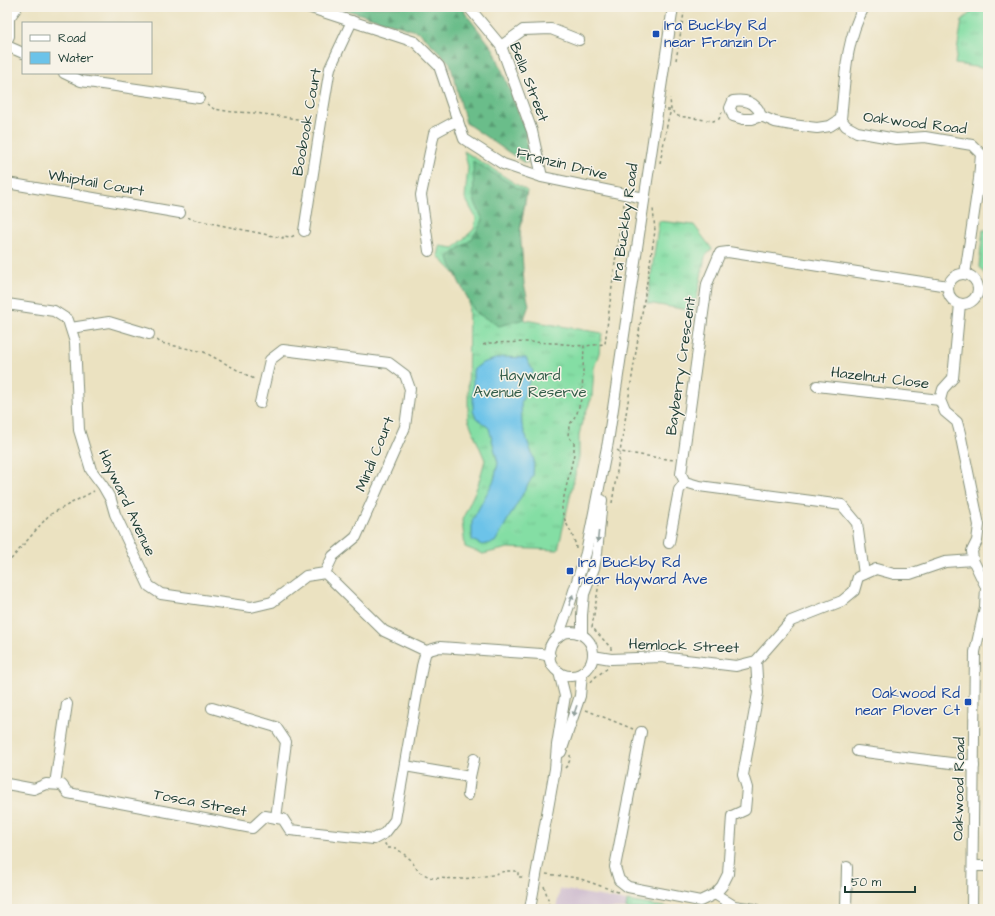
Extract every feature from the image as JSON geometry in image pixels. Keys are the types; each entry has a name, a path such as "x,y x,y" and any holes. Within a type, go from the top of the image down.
{"street":[{"path":"7,40 9,36 9,18 17,7"},
{"name":"Franzin Drive","path":"308,7 415,42 438,66 464,138 503,164 542,177 644,198"},
{"name":"Bella Street","path":"471,7 471,10 501,46 532,131 542,177"},
{"name":"Ira Buckby Road","path":"582,634 584,594 594,568 597,553 608,442 672,7"},
{"name":"Oakwood Road","path":"864,7 858,18 851,40 847,61 841,119 846,126 857,132 896,139 925,137 972,145 985,153 979,179 965,274"},
{"name":"Boobook Court","path":"304,231 330,68 352,21"},
{"path":"501,46 523,30 551,29 580,40"},
{"path":"7,46 22,53"},
{"path":"66,74 81,81 199,98"},
{"path":"761,116 752,119 743,119 733,116 730,108 733,101 741,100 756,107 761,116 775,122 817,128 830,126 841,119"},
{"path":"429,251 422,195 434,133 458,120"},
{"name":"Whiptail Court","path":"7,183 180,213"},
{"name":"Bayberry Crescent","path":"686,482 681,474 707,284 720,253 728,252 948,286"},
{"path":"965,274 976,281 983,291 971,301 960,304 954,301 948,294 948,286 955,276 965,274"},
{"path":"7,304 54,311 68,320 71,328 110,322 149,334"},
{"path":"669,543 679,490 686,482 699,486 842,505 857,524 864,574 876,569 894,574 910,574 945,562 973,560 972,551 977,541 979,525 957,422 945,412 940,400 943,389 953,378 960,304"},
{"name":"Hayward Avenue","path":"71,328 74,342 79,430 91,470 111,500 115,514 149,586 161,594 251,606 272,602 306,576 325,573"},
{"name":"Mindi Court","path":"260,403 270,360 283,350 389,363 404,375 410,388 404,427 356,536 333,556 325,573"},
{"name":"Hazelnut Close","path":"817,386 940,400"},
{"name":"Ira Buckby Road","path":"554,636 575,589 586,553 608,442"},
{"name":"Oakwood Road","path":"973,560 986,587 985,607 975,652 972,908 974,909"},
{"path":"325,573 384,631 426,651 440,647 545,655 554,668 565,675 571,676 582,673 588,669 592,663 593,650 587,638 582,634 570,632 554,636 550,649 545,655"},
{"name":"Hemlock Street","path":"593,656 611,659 662,657 736,666 756,661 791,621 842,601 854,591 858,577 864,574"},
{"path":"212,708 276,727 286,742 276,818 283,819 290,830 374,839 385,833 395,820 422,666 426,651"},
{"path":"640,732 615,867 619,880 628,887 700,901 715,894 722,886 728,874 732,816 745,810 747,788 743,775 758,693 756,661"},
{"path":"559,672 566,696 557,745 559,770"},
{"path":"530,909 535,878 559,770 580,696 582,673"},
{"path":"7,784 34,789 46,784 55,784 67,704"},
{"path":"857,751 974,766"},
{"path":"468,795 474,760"},
{"path":"405,766 470,777"},
{"name":"Tosca Street","path":"55,784 62,785 68,793 252,828 265,816 276,818"},
{"path":"973,866 988,866"},
{"path":"846,909 847,867"},
{"path":"715,894 734,906 755,909"}],"path":[{"path":"675,65 685,7"},
{"path":"660,166 671,110 670,94"},
{"path":"199,98 214,109 321,122"},
{"path":"657,109 671,110 678,116 713,121 719,119 723,109 730,108"},
{"path":"483,345 489,343 528,342 584,346 605,344 615,262 626,194"},
{"path":"612,505 655,231 653,204"},
{"path":"180,213 191,219 283,238 283,236 290,237 304,231"},
{"path":"149,334 161,343 204,352 264,384"},
{"path":"574,555 577,548 575,540 565,522 562,505 574,454 574,444 568,436 569,426 577,413 582,396 584,346"},
{"path":"608,442 620,452 683,461"},
{"path":"7,564 49,515 103,486"},
{"path":"591,682 594,678 611,666 611,648 592,627 600,581"},
{"path":"545,655 554,636"},
{"path":"581,707 640,732"},
{"path":"559,770 568,764 571,757 568,750"},
{"path":"390,840 385,844 388,848 396,848 410,860 419,872 432,878 463,879 492,875 505,870 518,872 518,877 545,880 544,885 549,902 548,909"},
{"path":"706,909 719,908"}],"shaded area":[{"path":"560,889 627,901 626,909 556,909"}],"green space":[{"path":"337,7 464,7 465,13 494,50 526,132 528,163 523,162 466,123 450,63 419,32"},
{"path":"975,7 988,7 988,69 955,64 962,20 975,9"},
{"name":"Hayward Avenue Reserve","path":"464,151 527,191 517,250 525,320 602,333 599,353 594,368 592,397 582,422 579,435 579,457 558,550 508,548 483,554 465,547 462,520 478,485 485,460 468,419 469,289 438,256 440,246 454,248 474,229 476,218 465,198 468,167"},
{"path":"473,161 526,193 520,231 524,284 529,305 524,319 499,326 475,312 448,257 472,239 483,220 474,200"},
{"path":"659,221 694,225 712,249 705,257 694,311 647,303"},
{"path":"983,230 988,230 988,278 979,267"},
{"path":"627,901 677,909 626,909"}],"water":[{"path":"502,357 526,358 533,371 521,403 522,425 534,460 533,476 495,542 482,545 472,540 472,521 494,480 498,463 489,428 476,418 473,411 473,370 482,363"}],"place":[{"name":"Ira Buckby Rd near Franzin Dr","path":"656,34"},
{"name":"Ira Buckby Rd near Hayward Ave","path":"570,571"},
{"name":"Oakwood Rd near Plover Ct","path":"968,702"}]}
